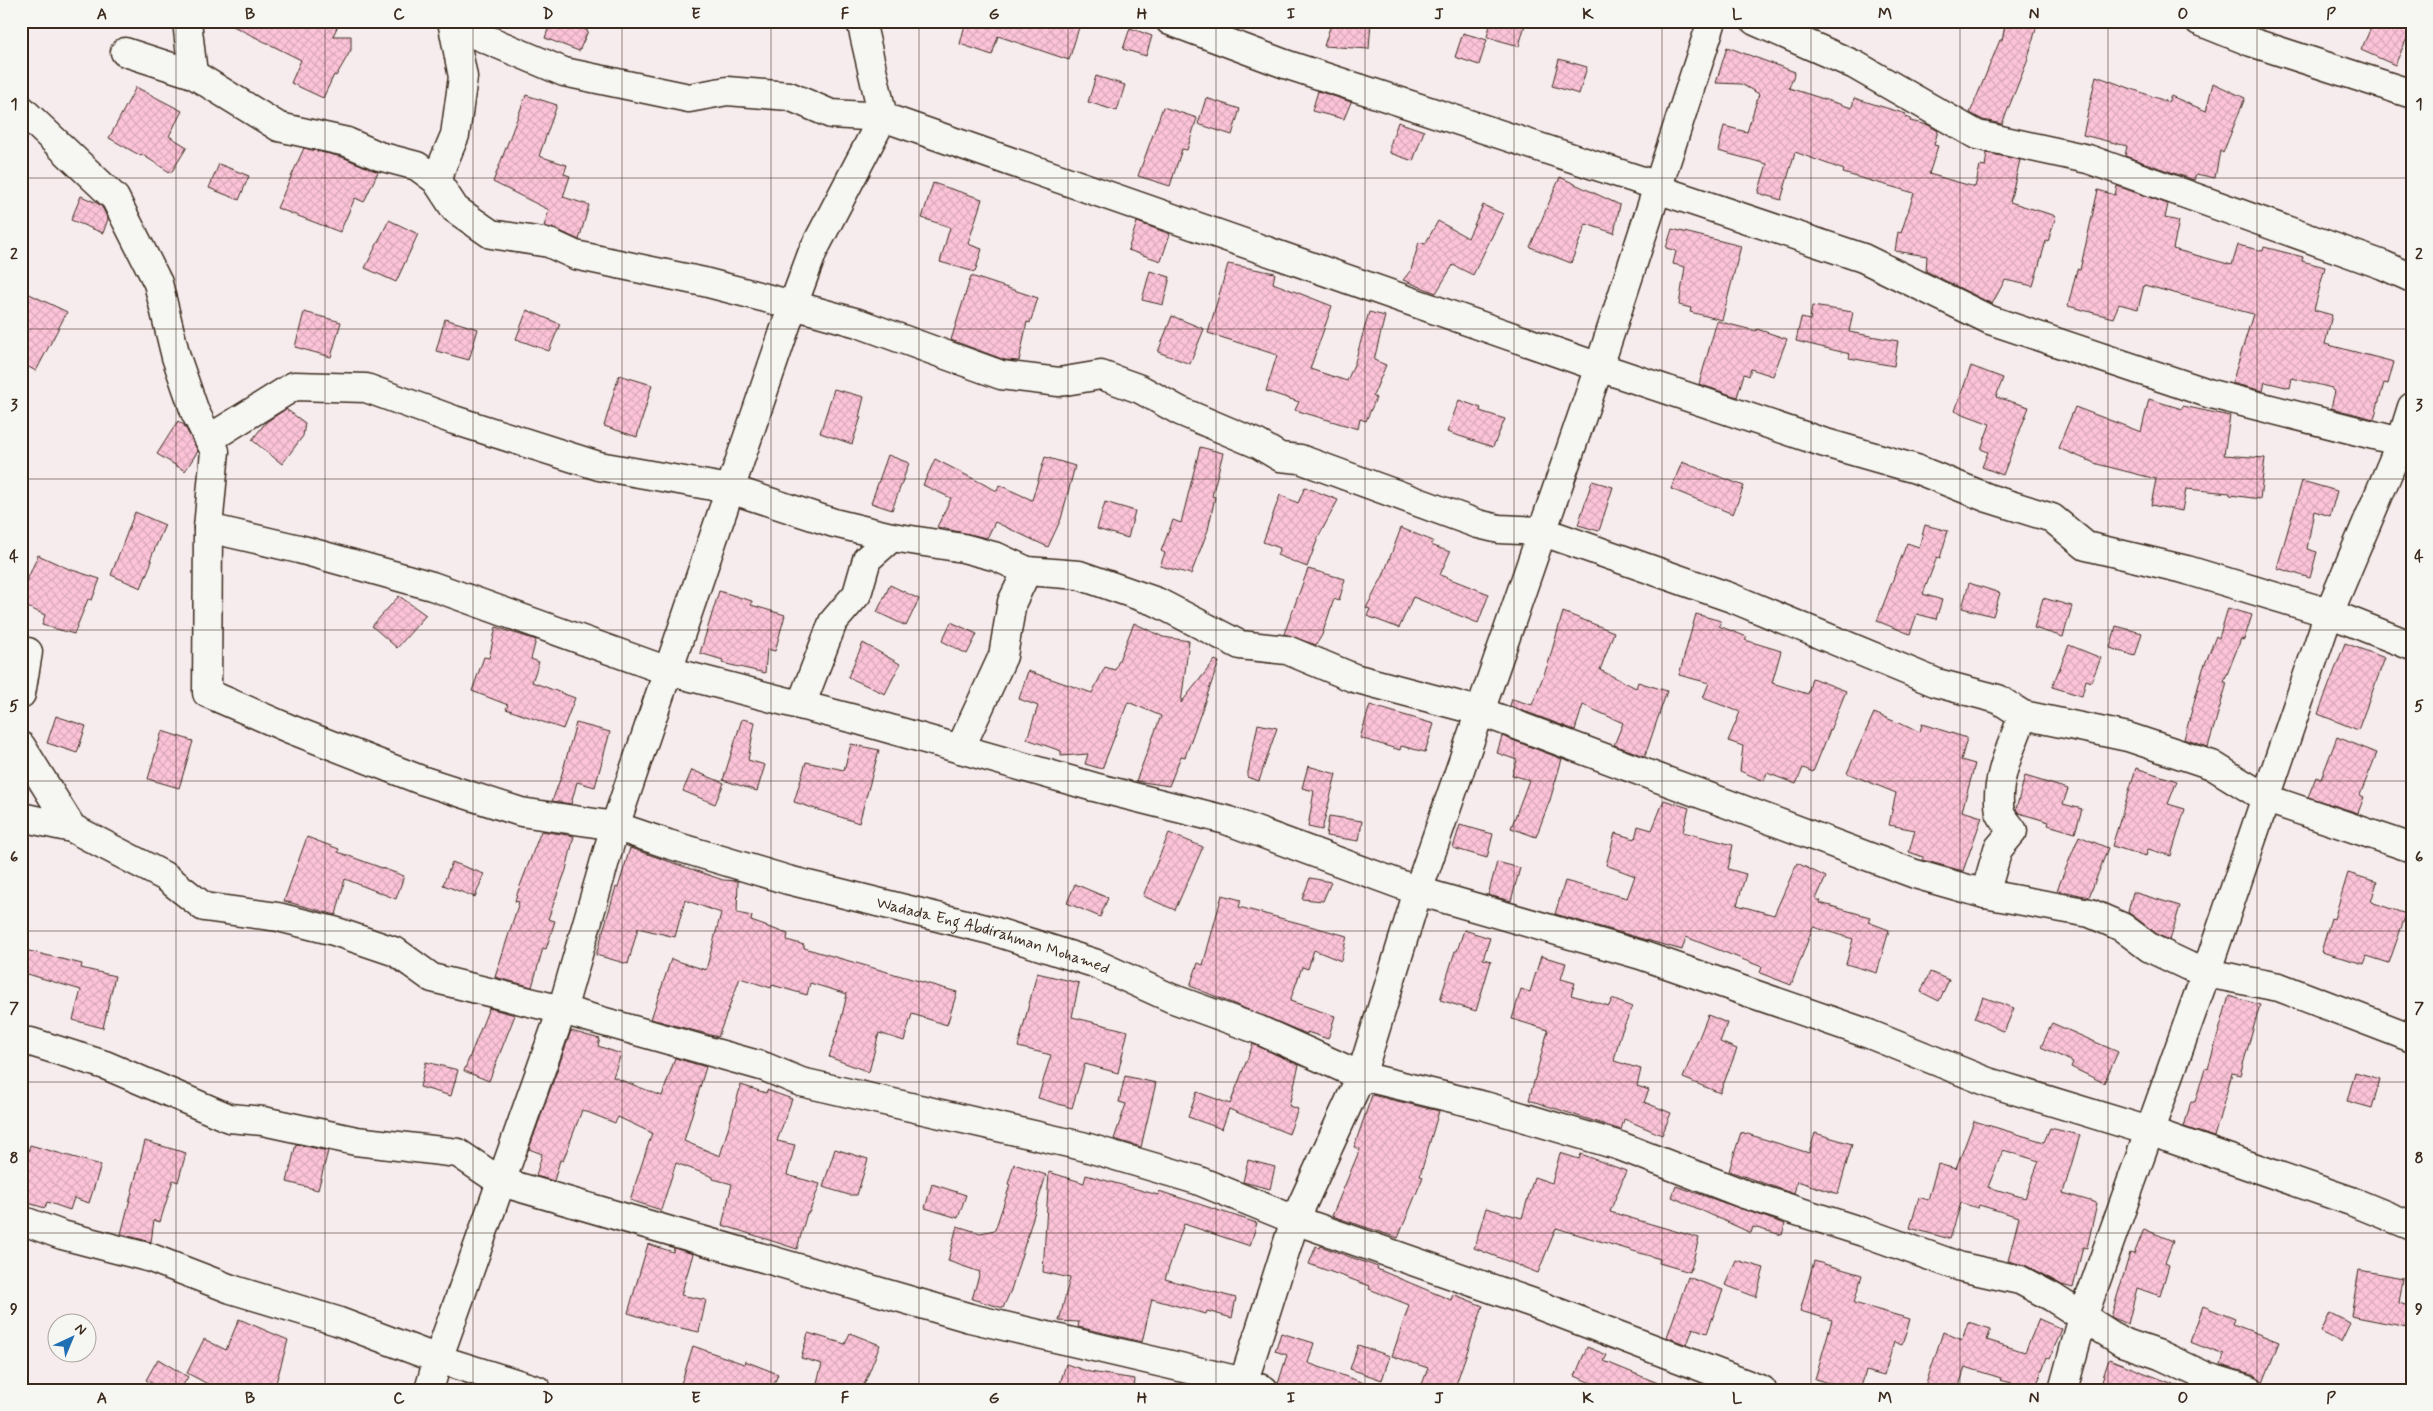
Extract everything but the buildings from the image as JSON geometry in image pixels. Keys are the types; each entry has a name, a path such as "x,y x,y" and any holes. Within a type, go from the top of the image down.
{"street":[{"path":"187,21 193,74"},
{"path":"436,180 454,135 463,77 452,21"},
{"path":"456,21 467,31 564,72 689,98 727,91 789,96 831,114 883,117 1599,367 1822,442 1916,470 1988,498 2052,518 2086,546 2187,570 2329,613 2412,646"},
{"path":"429,1390 438,1359 562,1010 615,826 793,305 813,251 883,117 860,21"},
{"path":"1170,21 1285,64 1658,186 1675,196 1863,258 1990,320 2211,394 2406,445"},
{"path":"21,1042 31,1042 105,1064 229,1118 263,1121 356,1141 458,1153 501,1182 970,1318 1249,1387 1296,1220 1361,1076 1418,891 1478,711 1599,367 1712,21"},
{"path":"1756,21 1855,65 1977,135 2088,158 2383,265 2412,278"},
{"path":"2199,21 2251,42 2412,94"},
{"path":"125,52 193,74 280,127 347,142 379,156 417,166 436,180 455,209 491,234 549,243 574,255 704,282 793,305 858,323 1001,375 1059,382 1101,375 1140,389 1180,411 1258,444 1280,457 1300,459 1478,524 1499,529 1541,531 1732,598 1937,683 1998,698 2023,714 2128,737 2186,756 2212,766 2267,800 2412,848"},
{"path":"21,109 115,198 158,283 176,357 195,412 215,450 208,528 299,549 432,586 668,671 801,705 1094,787 1226,820 1418,891 1641,955 1869,1034 1988,1082 2149,1131 2351,1201 2412,1226"},
{"path":"209,439 294,386 366,388 454,420 599,466 730,489 834,523 892,537 963,548 996,557 1027,571 1079,575 1157,602 1240,645 1287,650 1354,678 1478,711 1915,874 1986,894 2090,913 2122,927 2150,948 2206,974 2279,987 2412,1038"},
{"path":"2063,1390 2083,1317 2267,800 2329,613 2406,445 2412,407"},
{"name":"Wadada Eng Abdirahman Mohamed","path":"208,528 208,693 290,729 421,780 521,812 615,826 788,880 990,930 1094,963 1171,998 1259,1030 1361,1076 1485,1106 1620,1146 1744,1194 1863,1232 1961,1267 2020,1280 2122,1342 2160,1356 2207,1377 2250,1390"},
{"path":"801,705 833,622 857,594 867,559 892,537"},
{"path":"960,749 1002,656 1012,602 1027,571"},
{"path":"21,694 28,652"},
{"path":"1986,894 1998,849 2013,831 2000,814 1999,796 2005,768 2023,714"},
{"path":"21,746 72,828"},
{"path":"21,817 72,828 166,877 204,907 278,917 334,931 396,952 432,978 562,1010 765,1067 801,1082 1082,1146 1198,1180 1296,1220 1533,1303 1762,1390"},
{"path":"21,1220 62,1235 151,1258 231,1289 337,1321 438,1359 537,1390"}]}
